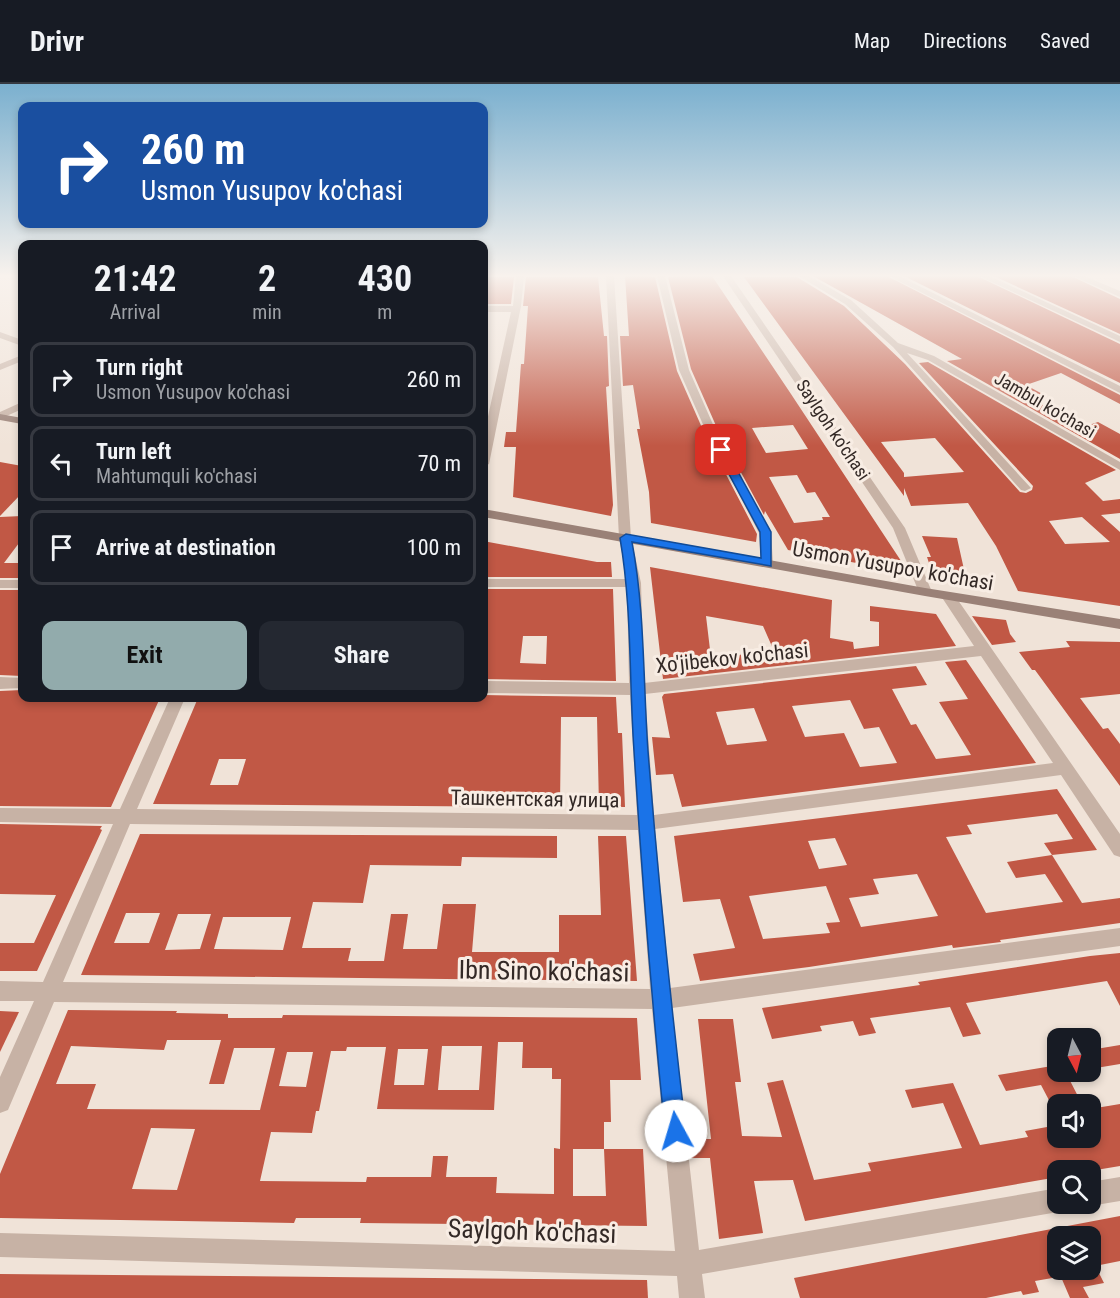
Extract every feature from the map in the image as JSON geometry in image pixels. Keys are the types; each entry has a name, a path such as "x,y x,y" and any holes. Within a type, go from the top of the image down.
{"main road":[{"path":"0,416 18,420"},
{"name":"Usmon Yusupov ko'chasi","path":"488,514 925,592 1120,624"}],"street":[{"path":"488,441 511,333"},
{"path":"613,333 626,538 634,583 637,689 646,823 661,999 692,1298"},
{"path":"675,333 684,370 710,429 765,532 767,563"},
{"name":"Saylgoh ko'chasi","path":"766,333 899,528 925,592"},
{"name":"Jambul ko'chasi","path":"882,333 896,345 931,358 1120,467"},
{"path":"1006,333 1120,390"},
{"path":"1106,333 1120,339"},
{"path":"0,335 18,342"},
{"path":"896,345 1025,488"},
{"path":"0,367 18,360"},
{"path":"0,416 18,407"},
{"path":"488,584 634,583"},
{"path":"0,584 18,584"},
{"path":"948,596 1120,849"},
{"name":"Xo'jibekov ko'chasi","path":"488,687 637,689 984,650"},
{"path":"0,683 18,683"},
{"path":"0,1102 175,702"},
{"name":"Ташкентская улица","path":"0,815 646,823 1066,768"},
{"name":"Ibn Sino ko'chasi","path":"0,991 661,999 1120,937"},
{"path":"1101,1192 1120,1189"},
{"name":"Saylgoh ko'chasi","path":"0,1245 690,1264 1047,1202"}],"building":[{"path":"526,333 604,333 604,336 607,336 609,386 606,387 613,505 611,516 513,497 516,447 504,447 506,432 516,432 521,364 524,364"},
{"path":"629,333 668,333 677,371 703,430 757,534 756,542 651,523 649,492 637,429 640,429 633,385 623,386 620,336 629,336"},
{"path":"682,333 750,333 909,573 788,550 765,511 764,515 717,428 691,369","holes":["793,425 808,449 766,453 752,428","797,475 807,493 815,492 830,517 822,517 823,520 794,523 769,477"]},
{"path":"785,333 872,333 905,364 1020,492 1026,493 1032,490 1033,486 919,363 928,362 1116,470 1085,483 1103,501 1120,499 1120,513 1101,515 1120,532 1120,606 1018,591 996,546 968,503 911,506 904,488 904,496","holes":["935,438 964,472 904,477 904,473 881,442","1082,517 1110,542 1065,544 1049,521"]},
{"path":"915,333 998,333 1120,395 1120,404 1061,373 1026,385 1046,396 1034,400 1083,427 1098,422 1120,434 1120,459 947,361 962,359"},
{"path":"1018,333 1096,333 1120,344 1120,383"},
{"path":"0,462 18,465 18,497 0,516"},
{"path":"18,516 18,544 4,563 18,563 18,578 0,578 0,517"},
{"path":"922,536 957,538 967,583 938,579 937,573 932,572 927,557 931,557"},
{"path":"488,542 597,562 611,562 612,577 488,577"},
{"path":"650,567 832,600 830,638 853,642 854,649 879,646 879,622 870,621 870,606 936,614 956,646 663,679","holes":["706,616 763,626 774,651 711,658"]},
{"path":"488,589 613,589 616,681 488,679","holes":["523,636 547,636 546,664 520,663"]},
{"path":"0,590 18,590 18,676 0,675"},
{"path":"972,616 1006,620 1010,634 1016,642 992,645"},
{"path":"1066,641 1120,642 1120,694 1080,698 1103,729 1108,728 1120,744 1120,786 1035,670 1032,670 1019,652 1070,647"},
{"path":"966,660 1036,763 682,807 673,774 656,775 652,737 670,738 662,697 664,694 916,666 927,685 892,689 911,725 916,724 936,759 971,755 939,702 968,699 945,662","holes":["850,700 864,729 879,727 897,763 860,767 844,733 805,737 792,706","754,708 767,741 727,745 716,712"]},
{"path":"18,690 18,702 158,702 111,807 0,806 0,691"},
{"path":"488,695 616,697 618,733 622,733 625,807 599,807 597,717 561,717 560,807 153,804 196,702 488,702","holes":["219,759 246,759 238,785 210,785"]},
{"path":"1057,789 1097,850 1052,855 1082,903 1120,898 1120,923 1000,940 1001,942 953,948 952,945 700,981 693,954 735,948 720,899 683,902 674,836","holes":["1057,814 1073,839 1044,843 1052,855 1007,862 1016,878 1045,874 1063,902 986,913 946,837 972,834 967,825","835,838 847,865 819,869 808,841","917,874 938,916 861,927 849,898 879,894 873,879","826,886 840,922 826,923 830,933 763,939 749,896"]},
{"path":"0,824 102,826 37,971 0,971 0,943 34,943 56,895 0,894"},
{"path":"140,834 557,836 557,858 462,857 461,866 370,865 363,903 313,902 302,948 351,948 348,961 384,961 391,914 408,914 403,949 437,949 443,904 476,904 472,952 559,952 559,915 601,915 598,836 626,836 637,981 81,975","holes":["126,913 160,913 149,943 114,943","178,914 211,914 200,949 165,950","223,917 291,917 283,950 214,949"]},
{"path":"1120,953 1120,1006 1107,981 966,1003 981,1034 963,1037 950,1007 870,1018 876,1033 859,1036 853,1021 820,1026 822,1031 772,1039 762,1008 920,985 918,982"},
{"path":"68,1010 177,1011 176,1013 228,1014 228,1018 282,1018 283,1015 637,1018 641,1080 610,1080 611,1122 604,1122 604,1149 643,1149 647,1226 360,1223 361,1218 296,1218 294,1223 0,1218 0,1174","holes":["167,1040 221,1040 209,1084 224,1084 234,1048 275,1048 260,1110 87,1109 96,1084 56,1084 71,1046 164,1050","498,1042 523,1042 522,1068 552,1068 552,1079 561,1079 560,1149 554,1148 554,1194 496,1193 497,1177 446,1177 448,1156 433,1156 431,1177 367,1177 366,1182 260,1181 271,1132 312,1133 316,1111 319,1111 331,1051 346,1051 347,1047 386,1047 377,1109 494,1110","442,1046 482,1046 479,1090 438,1090","398,1049 428,1049 424,1085 394,1085","287,1052 313,1052 306,1087 279,1086","151,1128 195,1129 177,1190 132,1189","573,1149 604,1149 606,1196 573,1196"]},
{"path":"0,1011 19,1012 0,1052"},
{"path":"698,1019 733,1019 741,1082 735,1082 742,1136 782,1137 767,1083 783,1080 814,1180 871,1171 868,1163 962,1148 943,1103 912,1108 905,1090 953,1083 980,1145 1028,1137 1025,1131 1047,1127 1047,1148 1101,1148 1101,1107 1120,1104 1120,1166 1101,1169 1101,1160 1047,1160 1047,1179 805,1221 793,1180 754,1181 763,1233 719,1239 710,1158 691,1158 689,1139 711,1139"},
{"path":"1120,1045 1120,1064 1101,1067 1101,1048"},
{"path":"1047,1067 1047,1082 1071,1082 1077,1094 1047,1094 1047,1096 1041,1085 1006,1091 998,1075"},
{"path":"1120,1216 1120,1261 1101,1265 1101,1226 1067,1226"},
{"path":"1047,1230 1047,1279 1035,1281 1039,1292 1023,1295 1021,1291 986,1298 800,1298 794,1278"},
{"path":"0,1274 647,1280 648,1298 0,1298"},
{"path":"1101,1277 1104,1283 1083,1287 1089,1298 1070,1298 1062,1280 1101,1280"}],"route":[{"path":"676,1131 661,999 646,823 637,689 634,583 626,538 767,563 768,546 765,532 721,450"}]}
